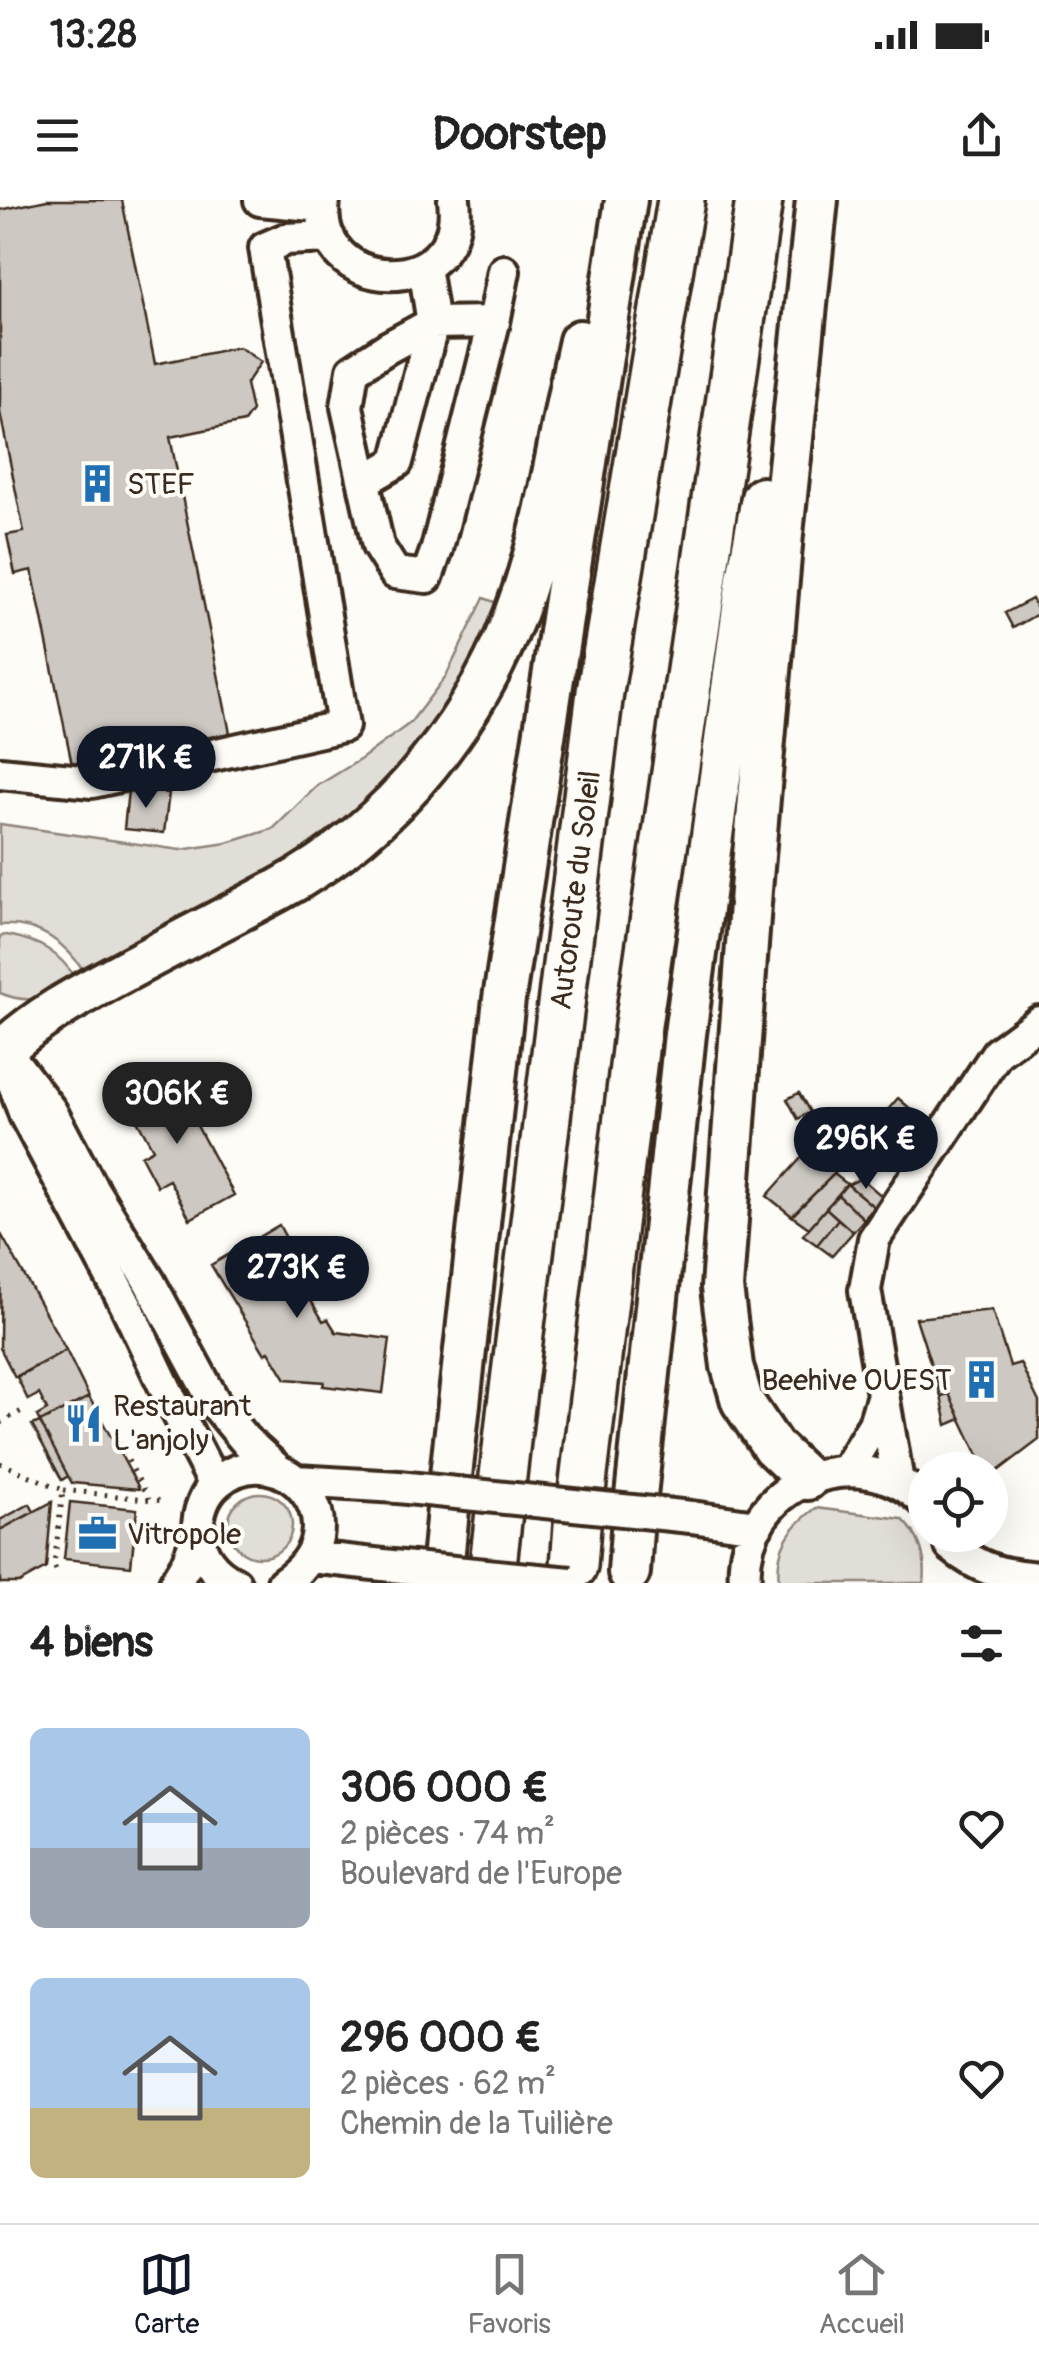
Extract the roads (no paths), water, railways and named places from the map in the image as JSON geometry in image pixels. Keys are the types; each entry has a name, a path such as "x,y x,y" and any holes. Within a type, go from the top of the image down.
{"highway":[{"name":"Autoroute du Soleil","path":"492,1583 600,692 681,200"},
{"path":"576,1541 638,1025 759,200"}],"main road":[{"path":"1,1049 57,1008 283,888 342,850 390,807 443,747 486,680 524,591 610,200"},
{"path":"444,1551 504,1000 626,200"},
{"path":"806,1479 773,1448 742,1401 732,1366 722,1288 782,534 816,200"},
{"path":"628,1572 685,1034 747,579 816,200"}],"street":[{"path":"260,200 323,203 329,237 342,256 361,270 384,276 424,267 442,252 456,218 454,200"},
{"path":"0,773 92,782 343,726 266,248 286,239 329,237"},
{"path":"364,481 397,462 433,322 424,267"},
{"path":"494,322 433,322 353,370 347,407 378,546 395,573 427,577 494,322 504,270"},
{"path":"898,1482 865,1290 874,1239 997,1053 1039,1022"},
{"path":"1,1049 51,1111 90,1185 150,1281 216,1405 244,1439 310,1497 318,1516 318,1537 290,1576"},
{"path":"1,1049 25,1115 215,1484"},
{"path":"846,1470 874,1424 882,1398"},
{"path":"236,1583 212,1567 203,1552 198,1517 215,1484 244,1468 757,1526"},
{"path":"745,1583 748,1548 757,1526 786,1491 806,1479 846,1470 874,1473 908,1489"},
{"path":"174,1583 198,1536"},
{"path":"290,1576 576,1541"},
{"path":"952,1552 955,1583"},
{"path":"962,1552 988,1570 1039,1578"}],"place":[{"name":"STEF","path":"97,484"},
{"name":"Beehive OUEST","path":"982,1380"},
{"name":"Restaurant L'anjoly","path":"83,1423"},
{"name":"Vitropole","path":"97,1534"}]}
